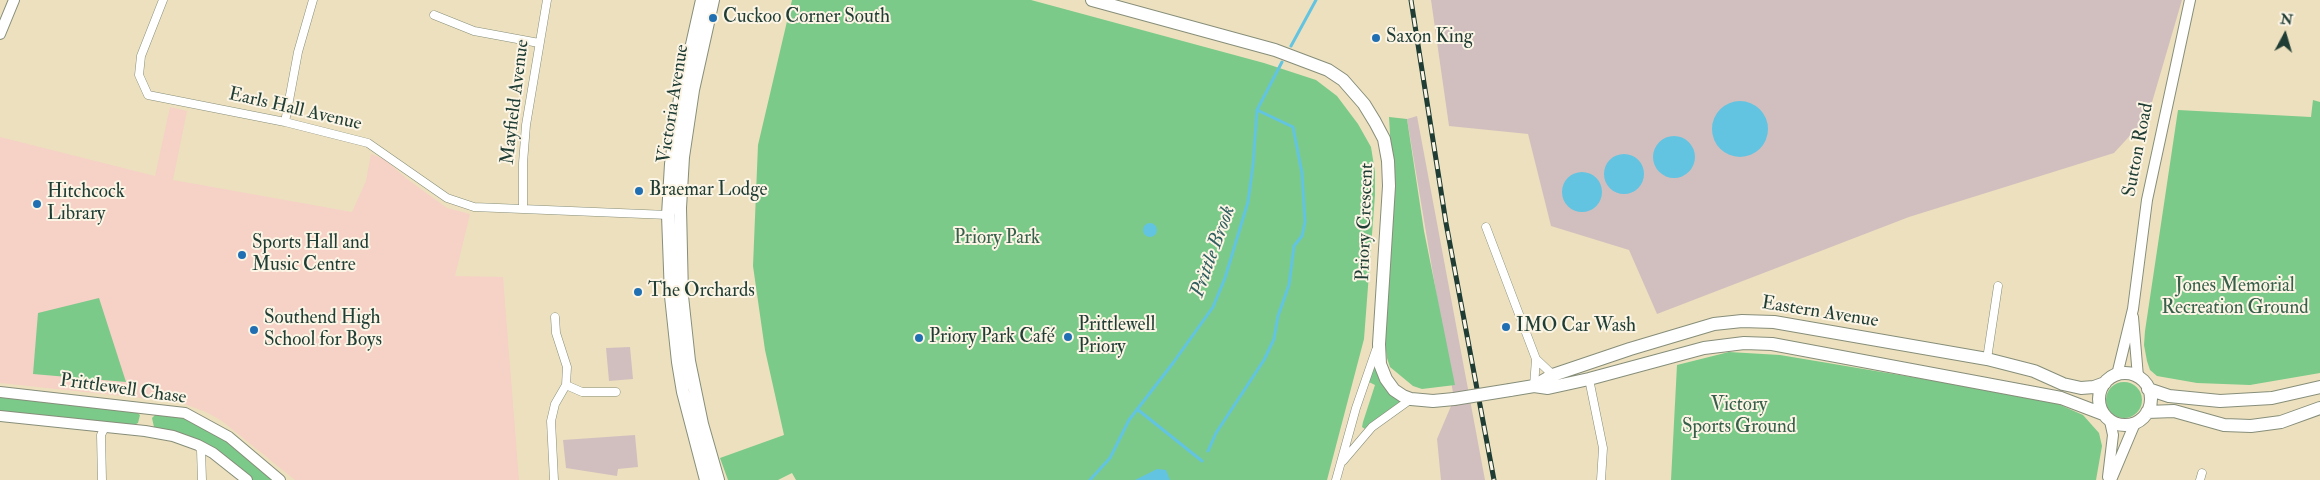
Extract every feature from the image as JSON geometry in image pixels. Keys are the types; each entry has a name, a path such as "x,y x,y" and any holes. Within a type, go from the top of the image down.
{"main road":[{"name":"Victoria Avenue","path":"702,0 687,63 678,114 668,214 671,296 678,362 683,392 706,480"},
{"name":"Victoria Avenue","path":"713,0 698,61 688,123 680,208 680,248 689,361 702,424 718,480"},
{"name":"Priory Crescent","path":"1092,0 1230,36 1306,60 1328,70 1343,80 1364,104 1384,139 1388,161 1389,186 1379,344 1380,364 1386,379 1394,390 1411,399 1433,401 1454,399"},
{"name":"Eastern Avenue","path":"1534,386 1553,375 1714,324 1742,321 1774,322 1987,359 2034,371 2064,384 2081,388 2094,388 2117,374"},
{"name":"Eastern Avenue","path":"1454,399 1534,386 1548,388 1590,379 1704,348 1744,343 1772,344 2061,398 2107,417 2118,424 2135,423"},
{"path":"2117,374 2138,377 2148,389 2150,400 2147,412 2135,423"},
{"path":"2104,383 2099,398 2107,417"},
{"path":"2148,389 2169,396 2220,401 2272,398 2320,387"},
{"path":"2147,412 2174,411 2224,425 2251,426 2281,422 2320,408"}],"street":[{"path":"0,34 14,0"},
{"name":"Earls Hall Avenue","path":"163,0 140,56 139,75 148,94 285,122 368,143 447,198 474,207 668,214"},
{"path":"285,122 298,52 313,0"},
{"name":"Mayfield Avenue","path":"523,208 523,163 546,0"},
{"name":"Sutton Road","path":"2117,374 2133,309 2147,200 2190,0"},
{"path":"434,15 474,31 539,43"},
{"path":"1486,226 1536,359 1534,386"},
{"path":"1987,359 1998,286"},
{"name":"Sutton Road","path":"2133,309 2138,377"},
{"path":"554,480 551,421 555,404 566,384 567,367 556,333 555,317"},
{"name":"Priory Crescent","path":"1336,480 1356,408 1379,344"},
{"path":"1536,359 1553,375"},
{"path":"1590,379 1603,448 1601,480"},
{"path":"566,384 582,392 616,392"},
{"name":"Prittlewell Chase","path":"0,392 185,413 229,437 280,480"},
{"name":"Priory Crescent","path":"1341,464 1372,427 1411,399"},
{"name":"Prittlewell Chase","path":"0,416 160,433 198,445 226,462 247,480"},
{"path":"2107,417 2113,436 2109,480"},
{"path":"2109,480 2135,423"},
{"path":"102,480 101,435 105,427"},
{"path":"198,445 201,450 202,480"}],"shaded area":[{"path":"1431,0 2182,0 2148,116 2114,153 1909,217 1657,314 1629,250 1551,226 1528,134 1449,126"},
{"name":"Southend High School for Boys","path":"170,107 187,111 173,180 352,212 366,181 371,154 384,159 407,179 447,208 470,214 455,276 503,277 519,480 295,480 222,421 206,412 179,402 0,383 0,137 155,176"},
{"path":"1417,116 1485,480 1441,480 1437,439 1454,399 1407,119"},
{"path":"630,347 633,379 609,381 606,348"},
{"path":"635,435 638,467 618,469 617,476 566,468 563,440"}],"green space":[{"name":"Priory Park","path":"792,0 1031,0 1264,63 1316,80 1337,96 1358,124 1371,147 1375,172 1375,195 1364,339 1327,480 796,480 792,473 778,480 728,480 720,458 784,435 765,350 753,266 758,145"},
{"name":"Jones Memorial Recreation Ground","path":"2313,100 2320,102 2320,373 2250,385 2197,383 2157,376 2150,370 2147,361 2144,345 2145,331 2178,110 2311,117"},
{"path":"1389,117 1407,119 1424,231 1455,385 1422,389 1413,386 1390,367 1387,358 1385,343 1393,186"},
{"path":"99,298 126,382 33,374 38,313"},
{"name":"Victory Sports Ground","path":"1729,352 1780,355 2049,400 2083,415 2099,433 2102,446 2096,480 1671,480 1677,365"},
{"path":"1374,361 1401,401 1365,429 1362,427 1363,422 1375,385 1369,382"},
{"path":"2124,382 2131,383 2137,387 2141,393 2141,407 2137,413 2131,417 2124,418 2117,417 2111,413 2107,407 2106,400 2107,393 2111,387 2117,383"},
{"path":"0,397 134,410 140,415 138,423 132,426 0,413"},
{"path":"157,413 187,419 214,431 275,480 253,480 226,457 199,440 154,427 152,418"}],"water":[{"path":"1740,101 1751,103 1760,109 1766,118 1768,129 1766,140 1760,149 1751,155 1740,157 1729,155 1720,149 1714,140 1712,129 1714,118 1720,109 1729,103"},
{"path":"1674,136 1689,142 1695,157 1689,172 1674,178 1659,172 1653,157 1659,142"},
{"path":"1620,154 1628,154 1635,157 1641,163 1644,174 1641,185 1635,191 1628,194 1620,194 1613,191 1607,185 1604,178 1604,170 1607,163 1613,157"},
{"path":"1586,172 1593,175 1599,181 1602,192 1601,200 1593,209 1586,212 1578,212 1571,209 1563,200 1562,188 1565,181 1574,173"},
{"path":"1147,223 1153,223 1157,230 1153,237 1147,237 1143,233 1143,227"},
{"path":"1157,469 1166,470 1170,480 1135,480"}],"waterway":[{"name":"Prittle Brook","path":"1291,46 1316,0"},
{"name":"Prittle Brook","path":"1090,480 1110,458 1129,420 1213,307 1225,278 1248,202 1257,110 1282,62"},
{"path":"1208,451 1216,433 1264,360 1274,339 1278,316 1289,285 1294,246 1302,236 1305,222 1302,173 1293,127 1257,110"},
{"path":"1137,409 1202,461"}],"railway":[{"path":"1411,0 1446,223 1494,480"}],"place":[{"name":"Cuckoo Corner South","path":"713,18"},
{"name":"Saxon King","path":"1376,38"},
{"name":"Braemar Lodge","path":"639,191"},
{"name":"Hitchcock Library","path":"37,204"},
{"name":"Sports Hall and Music Centre","path":"242,255"},
{"name":"The Orchards","path":"638,292"},
{"name":"IMO Car Wash","path":"1506,327"},
{"name":"Southend High School for Boys","path":"254,330"},
{"name":"Prittlewell Priory","path":"1068,337"},
{"name":"Priory Park Café","path":"919,338"}]}
